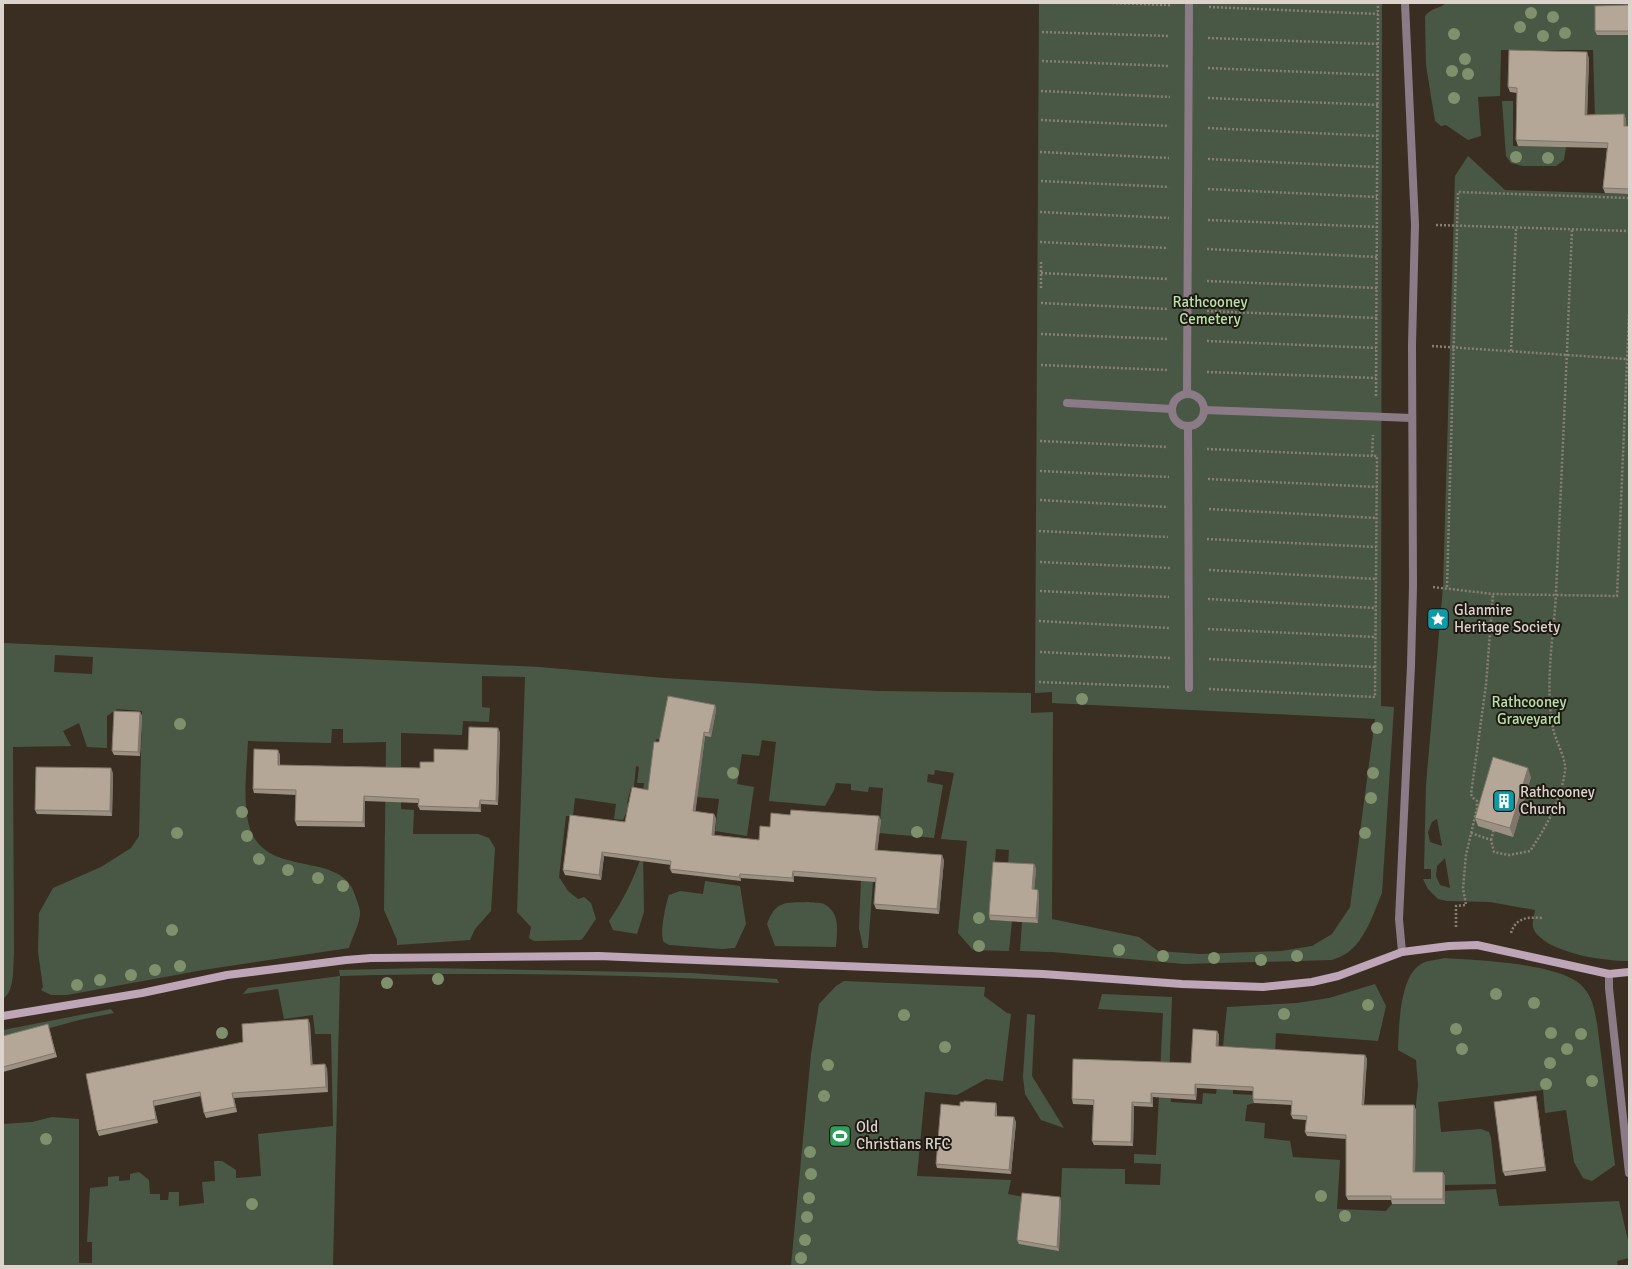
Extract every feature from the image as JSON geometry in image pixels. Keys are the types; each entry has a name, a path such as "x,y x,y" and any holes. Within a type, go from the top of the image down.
{"street":[{"path":"1402,952 1399,919 1411,666 1413,586 1412,418 1414,225 1405,3"},
{"path":"1187,394 1189,5"},
{"path":"1187,394 1199,399 1204,410 1200,422 1188,427 1176,421 1172,409 1177,399 1187,394"},
{"path":"1068,403 1172,409"},
{"path":"1204,410 1412,418"},
{"path":"1188,427 1189,688"},
{"path":"3,1016 142,994 227,975 371,958 646,958 1043,974 1182,984 1263,987 1312,982 1338,976 1402,952 1456,945 1477,945 1609,974 1629,972"},
{"path":"1609,974 1609,988 1629,1173"}],"path":[{"path":"1112,3 1378,14"},
{"path":"1039,682 1375,697 1377,456 1372,456 1373,428 1370,416 1370,398 1376,398 1378,3"},
{"path":"1629,198 1458,192 1451,347 1445,587 1474,593 1493,594 1617,596 1629,314"},
{"path":"1449,226 1629,231"},
{"path":"1511,351 1516,228"},
{"path":"1495,824 1491,840 1494,852 1509,855 1530,851 1545,829 1557,803 1566,768 1553,730 1550,706 1550,668 1556,594 1572,230"},
{"path":"1041,260 1041,288"},
{"path":"1451,347 1627,359"},
{"path":"1456,945 1456,906 1466,905 1463,888 1466,855 1477,801 1471,794 1485,693 1493,594"},
{"path":"1471,833 1491,840"},
{"path":"1505,951 1513,926 1526,917 1542,918"}],"green space":[{"name":"Rathcooney Cemetery","path":"1039,3 1382,3 1381,706 1394,707 1382,893 1364,934 1347,953 1332,960 1184,964 1052,952 1020,951 1022,922 1038,923 1039,894 1008,867 1009,850 996,849 990,920 1012,921 1009,951 973,950 958,933 967,841 941,839 954,773 935,770 934,775 928,774 927,782 943,785 934,838 879,833 883,788 869,787 868,792 851,790 851,784 836,783 834,790 825,806 769,801 776,742 762,740 759,756 742,754 737,784 754,787 747,836 715,831 719,799 697,797 703,747 656,739 651,791 643,790 644,783 637,783 639,767 636,766 634,787 631,787 627,803 630,804 623,820 614,819 616,804 575,798 573,816 566,816 559,877 568,891 578,899 584,897 591,903 596,919 581,940 534,941 529,938 531,927 517,912 525,677 482,676 482,707 490,708 489,722 463,721 462,735 401,733 401,809 414,810 413,834 478,834 489,838 495,848 491,911 475,929 470,940 397,945 397,940 384,910 386,742 343,743 343,729 332,729 331,743 248,741 246,778 247,818 250,830 255,839 266,850 279,857 326,869 339,875 349,884 359,908 360,917 349,948 203,970 67,995 51,995 41,990 43,987 38,952 39,913 53,888 101,867 131,848 139,836 142,711 117,709 107,716 107,748 87,747 79,723 63,731 71,746 13,747 14,965 10,990 3,999 3,643 540,667 664,678 878,691 1031,693 1031,713 1053,712 1052,919 1139,937 1158,951 1200,954 1281,951 1312,946 1332,934 1350,907 1375,719 1052,703 1052,692 1035,693","holes":["55,655 93,657 92,674 54,672"]},
{"path":"1446,3 1629,3 1629,126 1595,120 1593,50 1501,50 1500,96 1478,97 1481,136 1468,140 1446,125 1441,126 1435,121 1426,65 1425,16"},
{"path":"1502,101 1513,101 1513,146 1566,147 1564,160 1556,166 1523,166 1511,163 1506,156"},
{"name":"Rathcooney Graveyard","path":"1468,156 1505,190 1629,194 1629,961 1593,958 1566,951 1544,940 1536,933 1533,928 1535,910 1490,902 1447,901 1438,899 1428,889 1423,879 1431,879 1431,869 1424,869 1426,785 1443,587 1455,176","holes":["1437,819 1442,846 1430,842 1428,832 1432,822","1445,858 1450,888 1440,885 1436,876 1437,866"]},
{"path":"643,851 644,912 637,934 613,930 609,921 629,888"},
{"path":"861,879 873,881 868,948 863,948 859,928"},
{"path":"705,881 740,886 746,924 735,948 722,949 669,945 664,942 662,933 669,895 680,891 703,894"},
{"path":"808,902 824,904 833,912 837,923 836,947 775,946 767,924 770,916 782,904"},
{"path":"1444,958 1518,964 1538,968 1573,979 1583,987 1591,1000 1597,1023 1615,1165 1592,1181 1583,1178 1574,1162 1566,1110 1545,1113 1543,1090 1438,1102 1441,1132 1481,1129 1489,1132 1496,1184 1445,1185 1444,1171 1415,1175 1416,1104 1418,1085 1416,1060 1398,1050 1400,1016 1405,990 1409,978 1415,969 1425,962"},
{"path":"425,968 691,973 777,979 779,983 560,975 450,974 340,976 339,970"},
{"path":"340,976 333,1266 3,1266 3,1124 32,1122 52,1117 79,1119 79,1263 92,1263 92,1242 87,1242 90,1188 108,1186 108,1177 119,1176 119,1181 130,1180 130,1174 139,1172 149,1180 150,1194 160,1194 160,1200 168,1200 169,1192 179,1192 179,1206 204,1203 202,1182 215,1181 214,1161 222,1161 236,1170 236,1178 261,1176 258,1134 333,1126 331,1034 315,1034 313,1015 284,1019 278,989 243,994 248,988"},
{"path":"844,981 985,987 984,996 1007,1013 1011,1014 1003,1081 986,1079 957,1095 925,1092 917,1176 1011,1180 1008,1194 1024,1197 1059,1251 1062,1168 1125,1169 1125,1184 1160,1185 1161,1164 1134,1163 1134,1154 1156,1155 1163,1013 1098,1009 1102,994 1172,997 1169,1083 1171,1102 1202,1104 1203,1093 1216,1094 1217,1086 1233,1088 1233,1094 1255,1095 1254,1103 1247,1105 1245,1121 1265,1123 1264,1138 1290,1141 1293,1157 1340,1160 1337,1209 1386,1211 1392,1204 1445,1191 1496,1189 1499,1206 1619,1201 1629,1245 1629,1258 1617,1261 1618,1266 791,1266 811,1054 819,1004 836,986"},
{"path":"1375,984 1386,1006 1378,1041 1276,1033 1275,1053 1253,1048 1223,1046 1227,1007 1297,1003 1329,998"},
{"path":"111,1009 114,1013 79,1020 3,1041 3,1030"},
{"path":"1027,1014 1035,1015 1032,1076 1064,1128 1041,1120 1025,1094 1023,1077"}],"building":[{"path":"1629,5 1629,31 1595,31 1595,6"},
{"path":"1509,50 1587,52 1585,115 1624,114 1624,126 1629,126 1629,189 1603,188 1608,143 1516,140 1517,88 1508,87"},
{"path":"668,696 715,705 709,733 704,732 693,811 714,814 712,835 759,840 760,826 770,827 771,813 790,815 791,810 879,816 875,850 942,855 937,909 874,904 876,878 793,871 792,878 740,874 739,877 670,869 671,861 602,852 599,875 563,870 570,815 625,822 632,787 648,790 654,742 659,742"},
{"path":"114,711 140,712 138,752 112,751"},
{"path":"469,727 498,728 496,801 480,800 479,808 418,806 419,799 364,796 363,822 295,821 296,790 253,789 254,749 278,750 278,765 420,768 420,762 434,762 434,749 468,750"},
{"name":"Rathcooney Church","path":"1493,757 1528,768 1510,828 1475,818"},
{"path":"36,767 111,768 110,811 35,810"},
{"path":"993,862 1034,864 1032,889 1038,890 1036,918 989,915"},
{"path":"308,1019 311,1065 325,1064 326,1087 232,1093 235,1107 204,1113 200,1092 153,1101 156,1119 97,1131 86,1074 243,1042 242,1024"},
{"path":"48,1024 55,1053 3,1067 3,1036"},
{"path":"1193,1029 1217,1031 1216,1046 1365,1055 1362,1105 1414,1105 1413,1172 1443,1172 1443,1199 1391,1199 1391,1196 1346,1196 1346,1135 1305,1132 1307,1116 1291,1115 1292,1101 1253,1099 1253,1087 1195,1084 1195,1095 1151,1093 1151,1103 1132,1102 1131,1142 1092,1141 1094,1100 1072,1099 1073,1059 1191,1063"},
{"path":"1536,1096 1545,1167 1503,1172 1494,1102"},
{"path":"960,1102 996,1103 995,1116 1014,1117 1009,1170 936,1164 941,1104 960,1106"},
{"path":"1022,1193 1060,1197 1057,1247 1017,1240"}],"place":[{"name":"Glanmire Heritage Society","path":"1438,619"},
{"name":"Rathcooney Church","path":"1504,801"},
{"name":"Old Christians RFC","path":"840,1136"}]}
